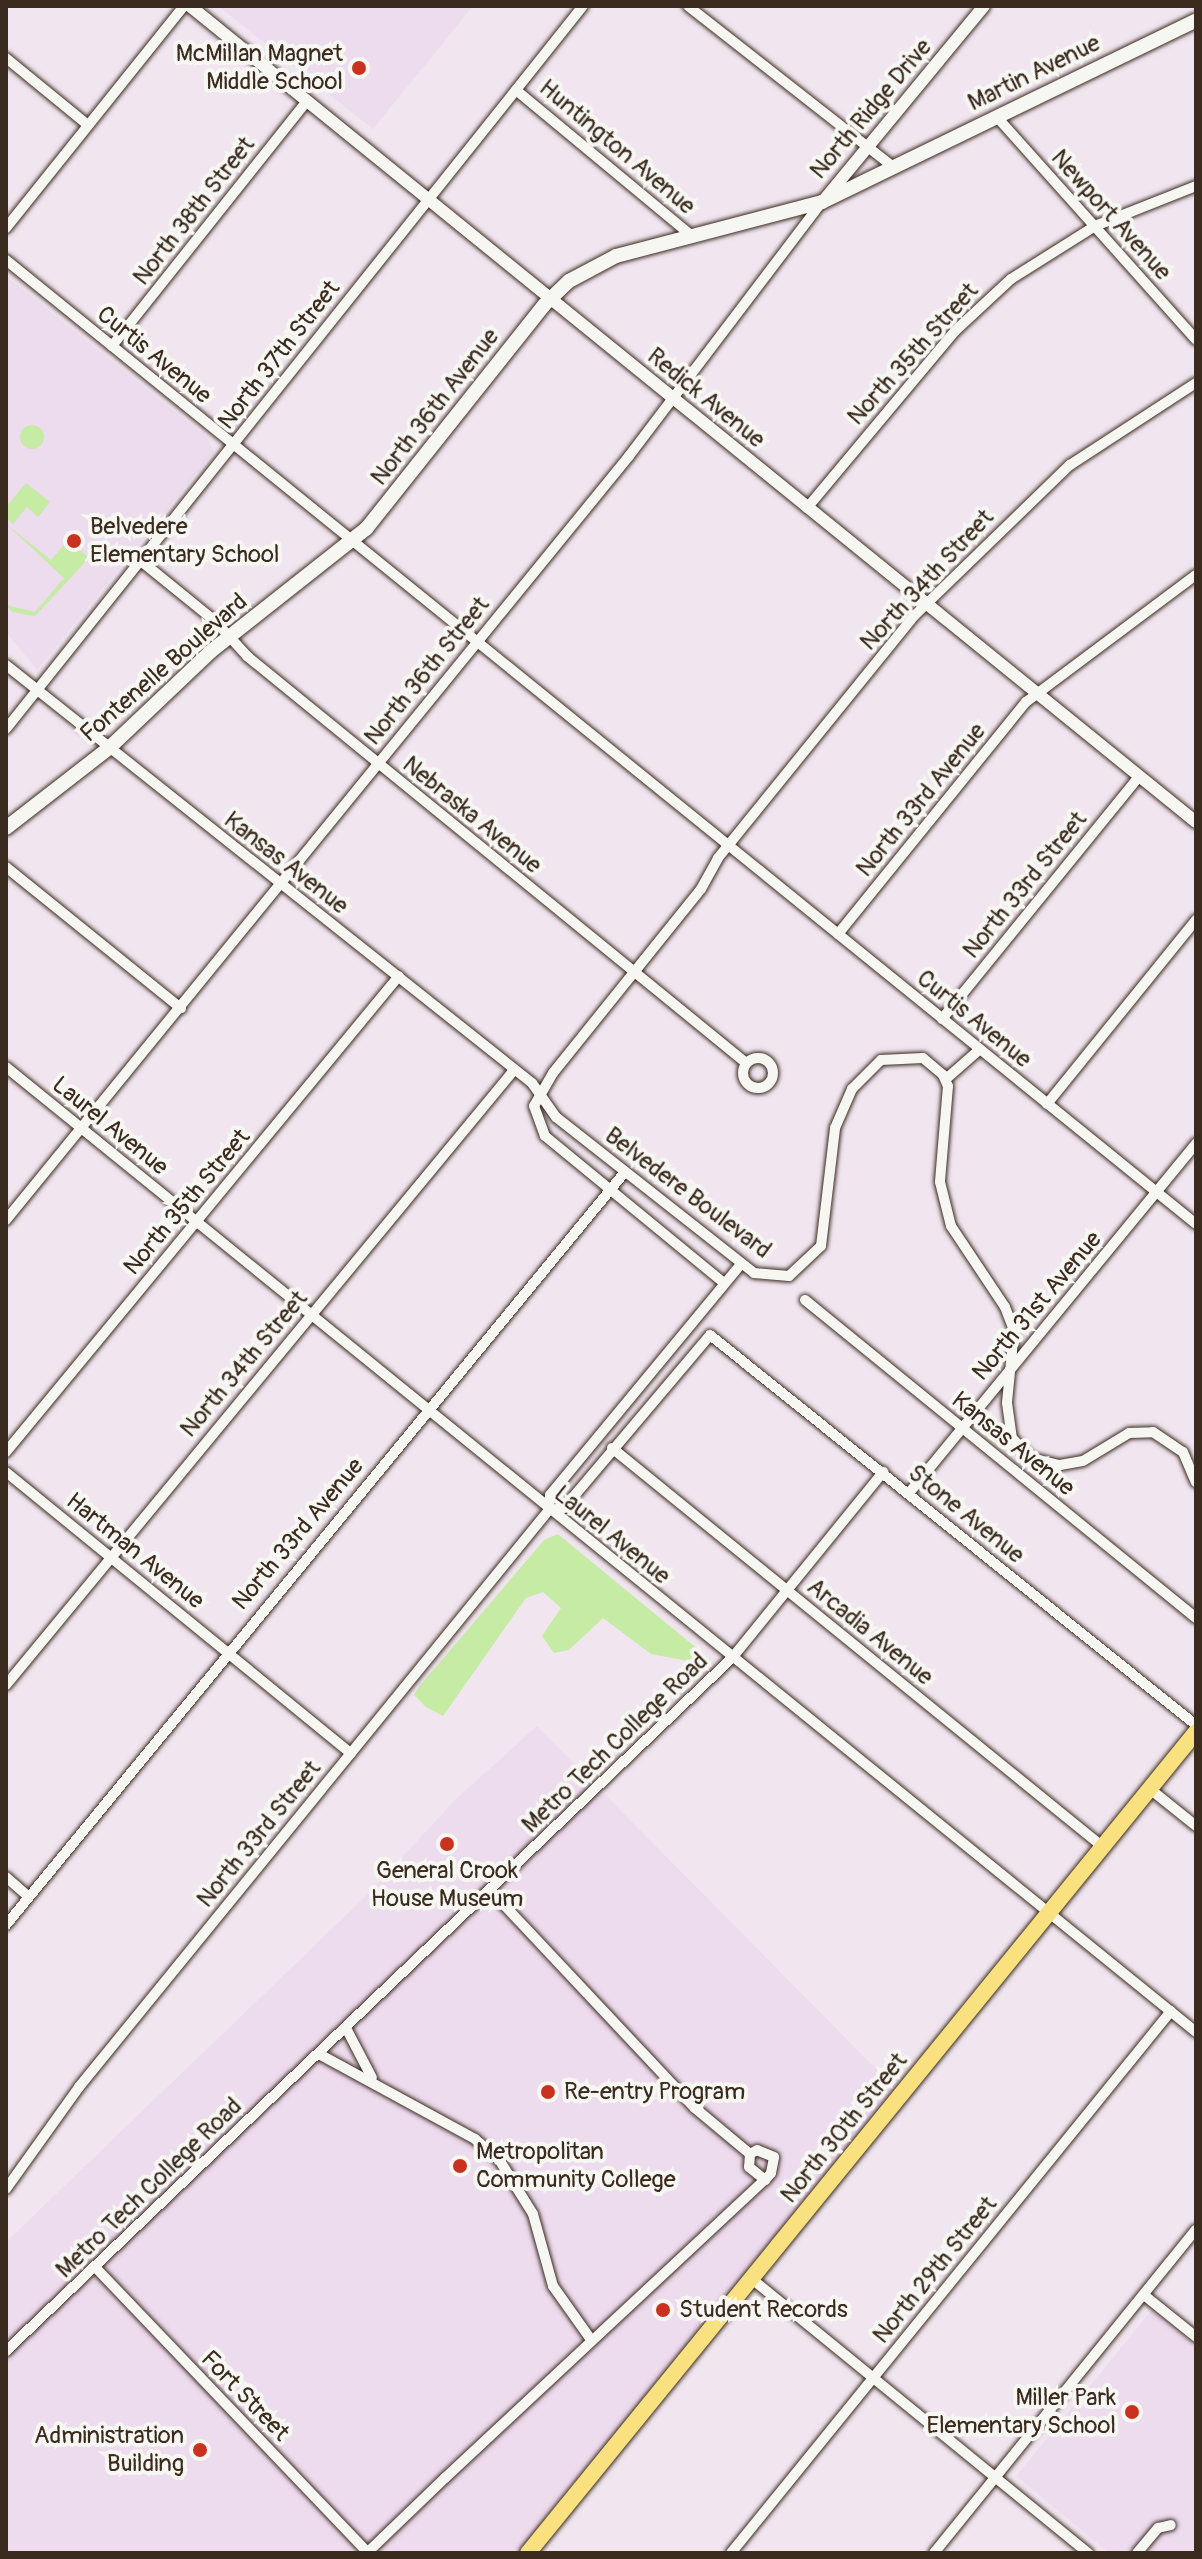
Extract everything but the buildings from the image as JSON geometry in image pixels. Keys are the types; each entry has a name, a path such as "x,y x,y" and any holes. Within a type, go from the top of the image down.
{"highway":[{"name":"North 30th Street","path":"528,2553 1196,1732"}],"main road":[{"name":"Martin Avenue","path":"892,166 1196,20"},
{"name":"North 36th Street","path":"822,202 892,166"},
{"path":"551,297 604,260 822,202"},
{"name":"North 36th Avenue","path":"351,541 551,297"},
{"name":"Fontenelle Boulevard","path":"6,828 109,748 229,637 351,541"}],"street":[{"name":"Redick Avenue","path":"187,6 551,297 1139,777 1195,819"},
{"path":"6,228 187,6"},
{"name":"North 37th Street","path":"6,729 583,6"},
{"path":"688,6 892,166"},
{"name":"North Ridge Drive","path":"822,202 870,149 984,6"},
{"path":"6,58 88,125"},
{"name":"Huntington Avenue","path":"516,90 692,236"},
{"name":"North 38th Street","path":"112,346 307,101"},
{"name":"Newport Avenue","path":"996,116 1196,340"},
{"name":"North 35th Street","path":"807,508 973,312 1047,253 1095,226 1196,186"},
{"name":"North 36th Street","path":"6,1220 282,887 478,643 822,202"},
{"name":"Curtis Avenue","path":"6,260 351,541"},
{"name":"North 34th Street","path":"726,847 925,604 1070,465 1196,383"},
{"path":"351,541 726,847 701,889 540,1094 534,1117 545,1136 724,1283"},
{"name":"Nebraska Avenue","path":"141,561 380,765 745,1062"},
{"path":"1037,694 1196,575"},
{"name":"Kansas Avenue","path":"6,665 282,887 399,976 540,1094"},
{"name":"North 33rd Avenue","path":"838,934 1037,694"},
{"name":"North 33rd Street","path":"942,1019 1139,777"},
{"name":"Curtis Avenue","path":"726,847 1196,1224"},
{"path":"6,867 181,1008"},
{"path":"1047,1104 1196,920"},
{"name":"North 35th Street","path":"6,1452 399,976"},
{"path":"980,1049 946,1079 941,1192 951,1226 1005,1307 1015,1339 1008,1428 1031,1458 1070,1464 1118,1437 1153,1432 1183,1452 1196,1482"},
{"name":"Belvedere Boulevard","path":"540,1094 556,1117 740,1265 763,1276 789,1276 821,1246 835,1128 846,1098 865,1073 881,1060 914,1055 946,1079"},
{"name":"Laurel Avenue","path":"6,1067 1196,2032"},
{"name":"North 34th Street","path":"6,1685 514,1070"},
{"name":"North 31st Avenue","path":"909,1493 1196,1143"},
{"name":"North 33rd Avenue","path":"6,1925 227,1651 625,1172"},
{"name":"North 33rd Street","path":"6,2189 79,2087 549,1510 550,1495 740,1265"},
{"name":"Kansas Avenue","path":"805,1300 1196,1618"},
{"name":"North 33rd Street","path":"549,1510 564,1508 710,1335"},
{"name":"Stone Avenue","path":"710,1335 1196,1725"},
{"name":"Arcadia Avenue","path":"612,1448 1103,1847"},
{"name":"Hartman Avenue","path":"6,1472 351,1753"},
{"path":"732,1658 883,1472"},
{"name":"Metro Tech College Road","path":"6,2351 732,1658"},
{"path":"1150,1789 1196,1826"},
{"path":"6,1877 29,1897"},
{"path":"490,1890 695,2108 750,2154"},
{"name":"North 29th Street","path":"731,2553 1171,2011"},
{"path":"346,2028 373,2080"},
{"path":"319,2054 373,2080 475,2139 500,2161 533,2214 553,2286 592,2341"},
{"path":"368,2552 765,2180 774,2157 766,2150 750,2154"},
{"path":"750,2154 749,2167 765,2180"},
{"path":"934,2553 1196,2230"},
{"name":"Fort Street","path":"95,2267 368,2552"},
{"path":"752,2279 1088,2553"},
{"path":"1144,2295 1196,2337"},
{"path":"1137,2553 1158,2528 1171,2525"}],"shaded area":[{"name":"McMillan Magnet Middle School","path":"218,6 473,6 373,129"},
{"name":"Belvedere Elementary School","path":"6,276 207,438 214,451 37,670 6,632"},
{"name":"Metropolitan Community College","path":"537,1726 897,2090 518,2553 6,2553 6,2242 364,1898 456,1799"},
{"name":"Miller Park Elementary School","path":"1151,2311 1196,2347 1196,2553 1109,2553 1016,2476"}],"green space":[{"path":"32,425 40,429 44,437 40,445 32,449 24,445 20,437 24,429"},
{"path":"26,483 50,502 38,517 27,507 13,524 6,518 6,507"},
{"path":"6,524 51,560 68,540 89,558 35,616 12,612 6,605 35,612 64,578"},
{"path":"558,1534 711,1660 704,1664 651,1654 603,1618 569,1650 554,1653 542,1636 561,1608 543,1592 526,1598 443,1716 426,1707 414,1695 418,1688 544,1540"}],"place":[{"name":"McMillan Magnet Middle School","path":"359,68"},
{"name":"Belvedere Elementary School","path":"74,541"},
{"name":"General Crook House Museum","path":"447,1844"},
{"name":"Re-entry Program","path":"548,2092"},
{"name":"Metropolitan Community College","path":"460,2166"},
{"name":"Student Records","path":"663,2310"},
{"name":"Miller Park Elementary School","path":"1132,2412"},
{"name":"Administration Building","path":"200,2450"}]}
